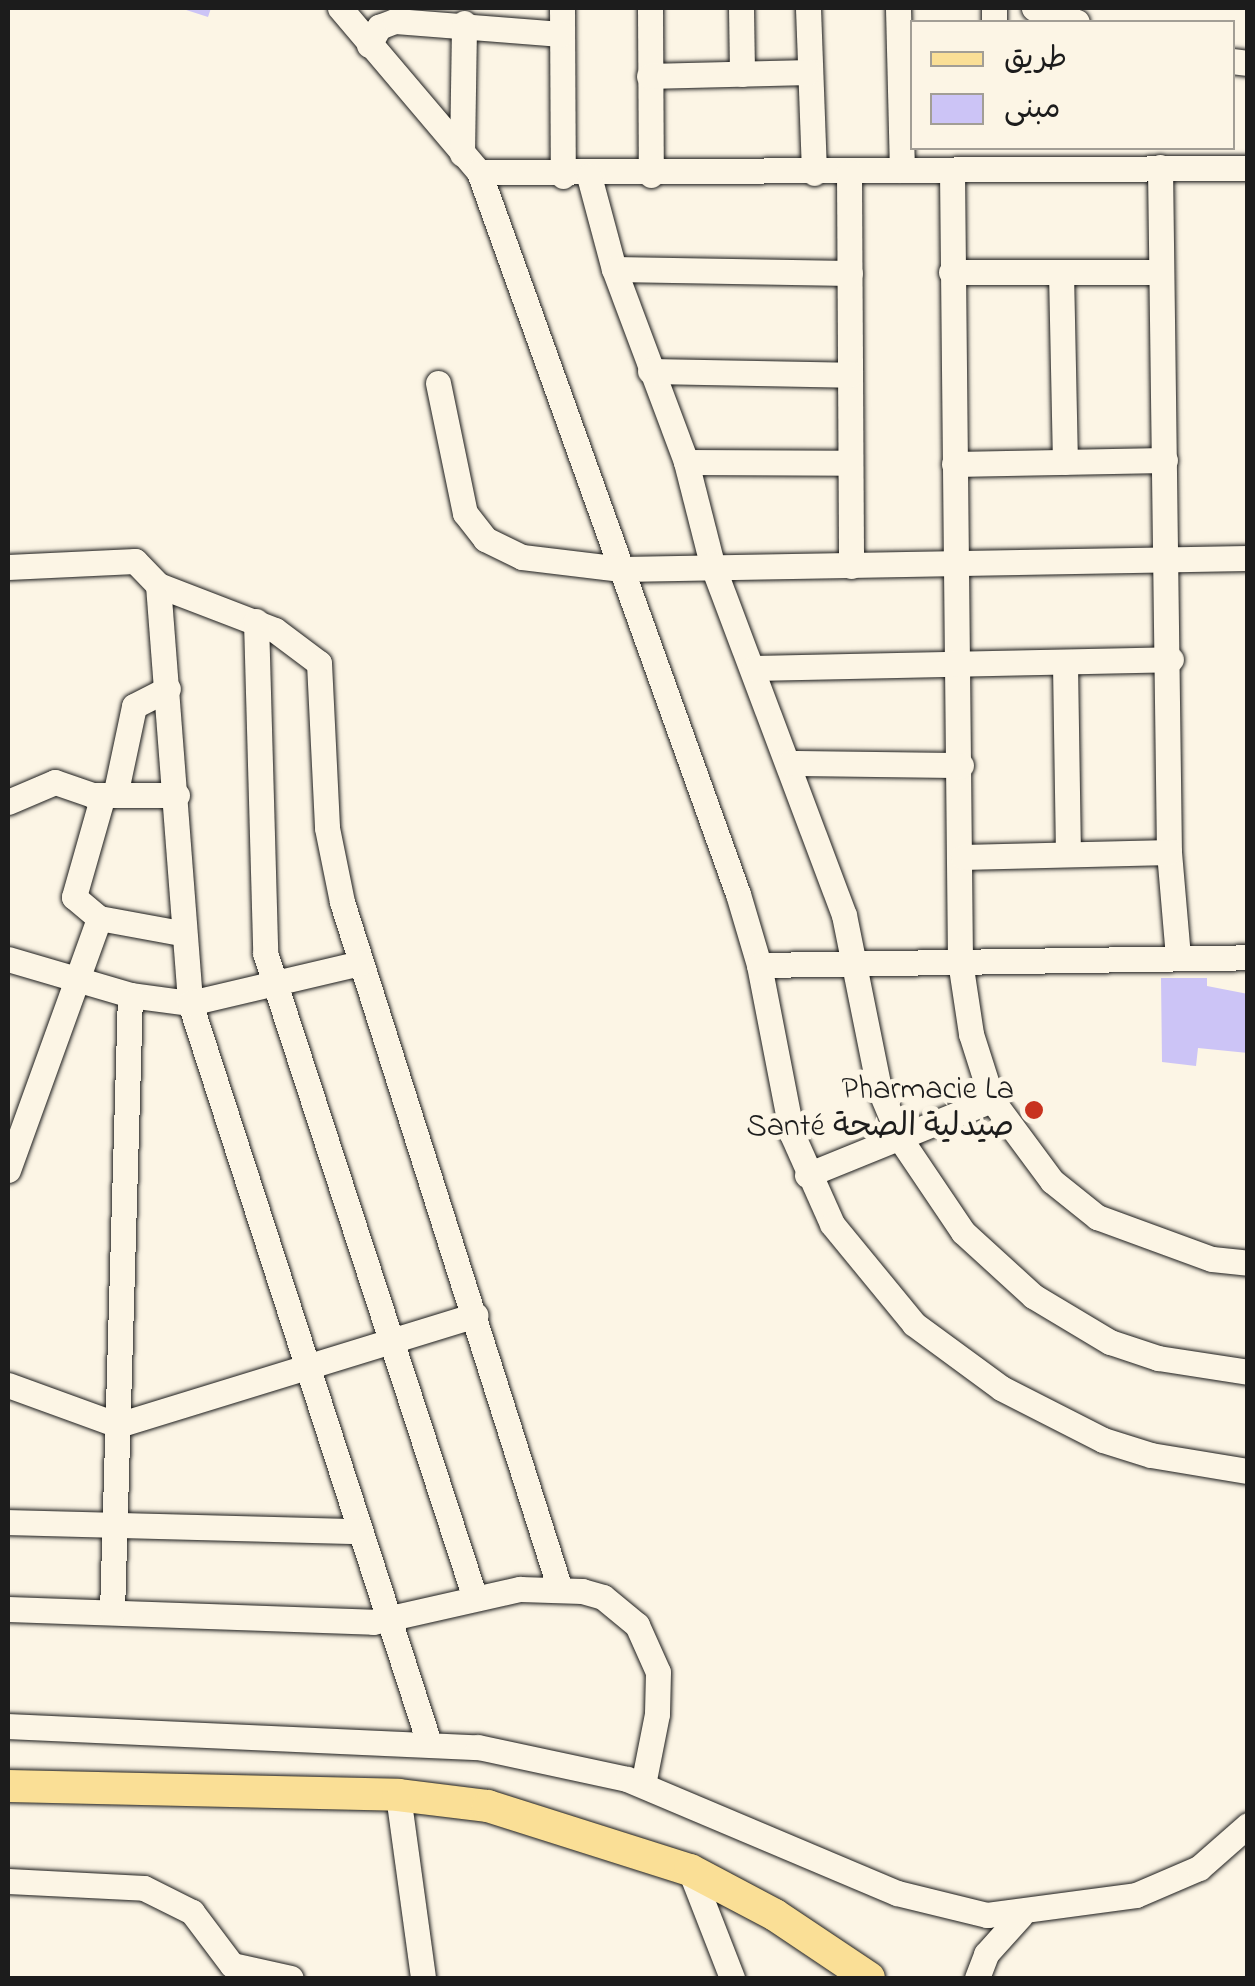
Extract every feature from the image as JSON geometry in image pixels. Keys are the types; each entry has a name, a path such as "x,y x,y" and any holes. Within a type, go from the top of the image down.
{"main road":[{"path":"8,1786 398,1795 539,1818 690,1870 774,1914 869,1978"}],"street":[{"path":"340,8 471,163 576,176 952,171 993,158 1080,158 1160,168 1248,168"},
{"path":"562,8 561,34 576,176 686,462 712,564 790,764 858,963 879,1088 901,1140 963,1232 1044,1304 1110,1342 1158,1358 1248,1372"},
{"path":"650,8 652,176"},
{"path":"740,8 742,74"},
{"path":"808,8 814,173"},
{"path":"898,8 902,170"},
{"path":"1034,8 1067,16"},
{"path":"369,45 385,23 464,22 561,34"},
{"path":"464,22 471,163 621,569 760,965 779,1083 807,1175 832,1224 914,1324 1001,1388 1103,1440 1150,1456 1248,1471"},
{"path":"650,76 808,72"},
{"path":"1160,168 1170,659 1169,852 1178,957"},
{"path":"952,171 963,857 960,961 971,1034 992,1100 1052,1181 1097,1216 1212,1259 1248,1263"},
{"path":"849,172 851,566"},
{"path":"614,269 850,274"},
{"path":"951,272 1161,272"},
{"path":"1061,272 1065,462"},
{"path":"650,371 850,375"},
{"path":"438,383 451,468 466,513 484,539 522,557 621,569 712,564 958,567 1248,558"},
{"path":"954,464 1165,460"},
{"path":"686,462 850,463"},
{"path":"8,567 135,561 158,584 256,621 319,663 327,828 360,963 559,1586"},
{"path":"158,584 177,794 181,933 190,1003 357,1531 428,1740"},
{"path":"256,621 263,935 388,1340 475,1598"},
{"path":"754,668 958,660 1065,664 1170,659"},
{"path":"1065,664 1068,852"},
{"path":"168,689 134,706 110,793 74,887 74,897 98,918 181,933"},
{"path":"790,764 961,766"},
{"path":"8,802 55,782 110,793 177,794"},
{"path":"963,857 1169,852"},
{"path":"8,1170 80,980 98,918"},
{"path":"760,965 1248,958"},
{"path":"8,959 130,995 190,1003 277,987 360,963"},
{"path":"112,1612 130,995"},
{"path":"807,1175 992,1100"},
{"path":"8,1385 118,1425 305,1363 475,1314"},
{"path":"8,1522 357,1531"},
{"path":"8,1609 386,1620 475,1598 559,1586 602,1597 624,1611 649,1644 659,1692 643,1785"},
{"path":"8,1726 428,1740 643,1785 897,1893 942,1907 1021,1915 1153,1888 1198,1868 1248,1825"},
{"path":"398,1795 423,1978"},
{"path":"690,1870 732,1978"},
{"path":"8,1881 144,1888 192,1912 232,1965 290,1978"},
{"path":"977,1978 986,1954 1021,1915"}],"building":[{"path":"180,8 211,8 208,17"},
{"path":"1161,978 1207,978 1207,986 1248,994 1248,1053 1198,1048 1196,1066 1162,1062"}],"place":[{"name":"Pharmacie La Santé صيدلية الصحة","path":"1034,1110"}]}
